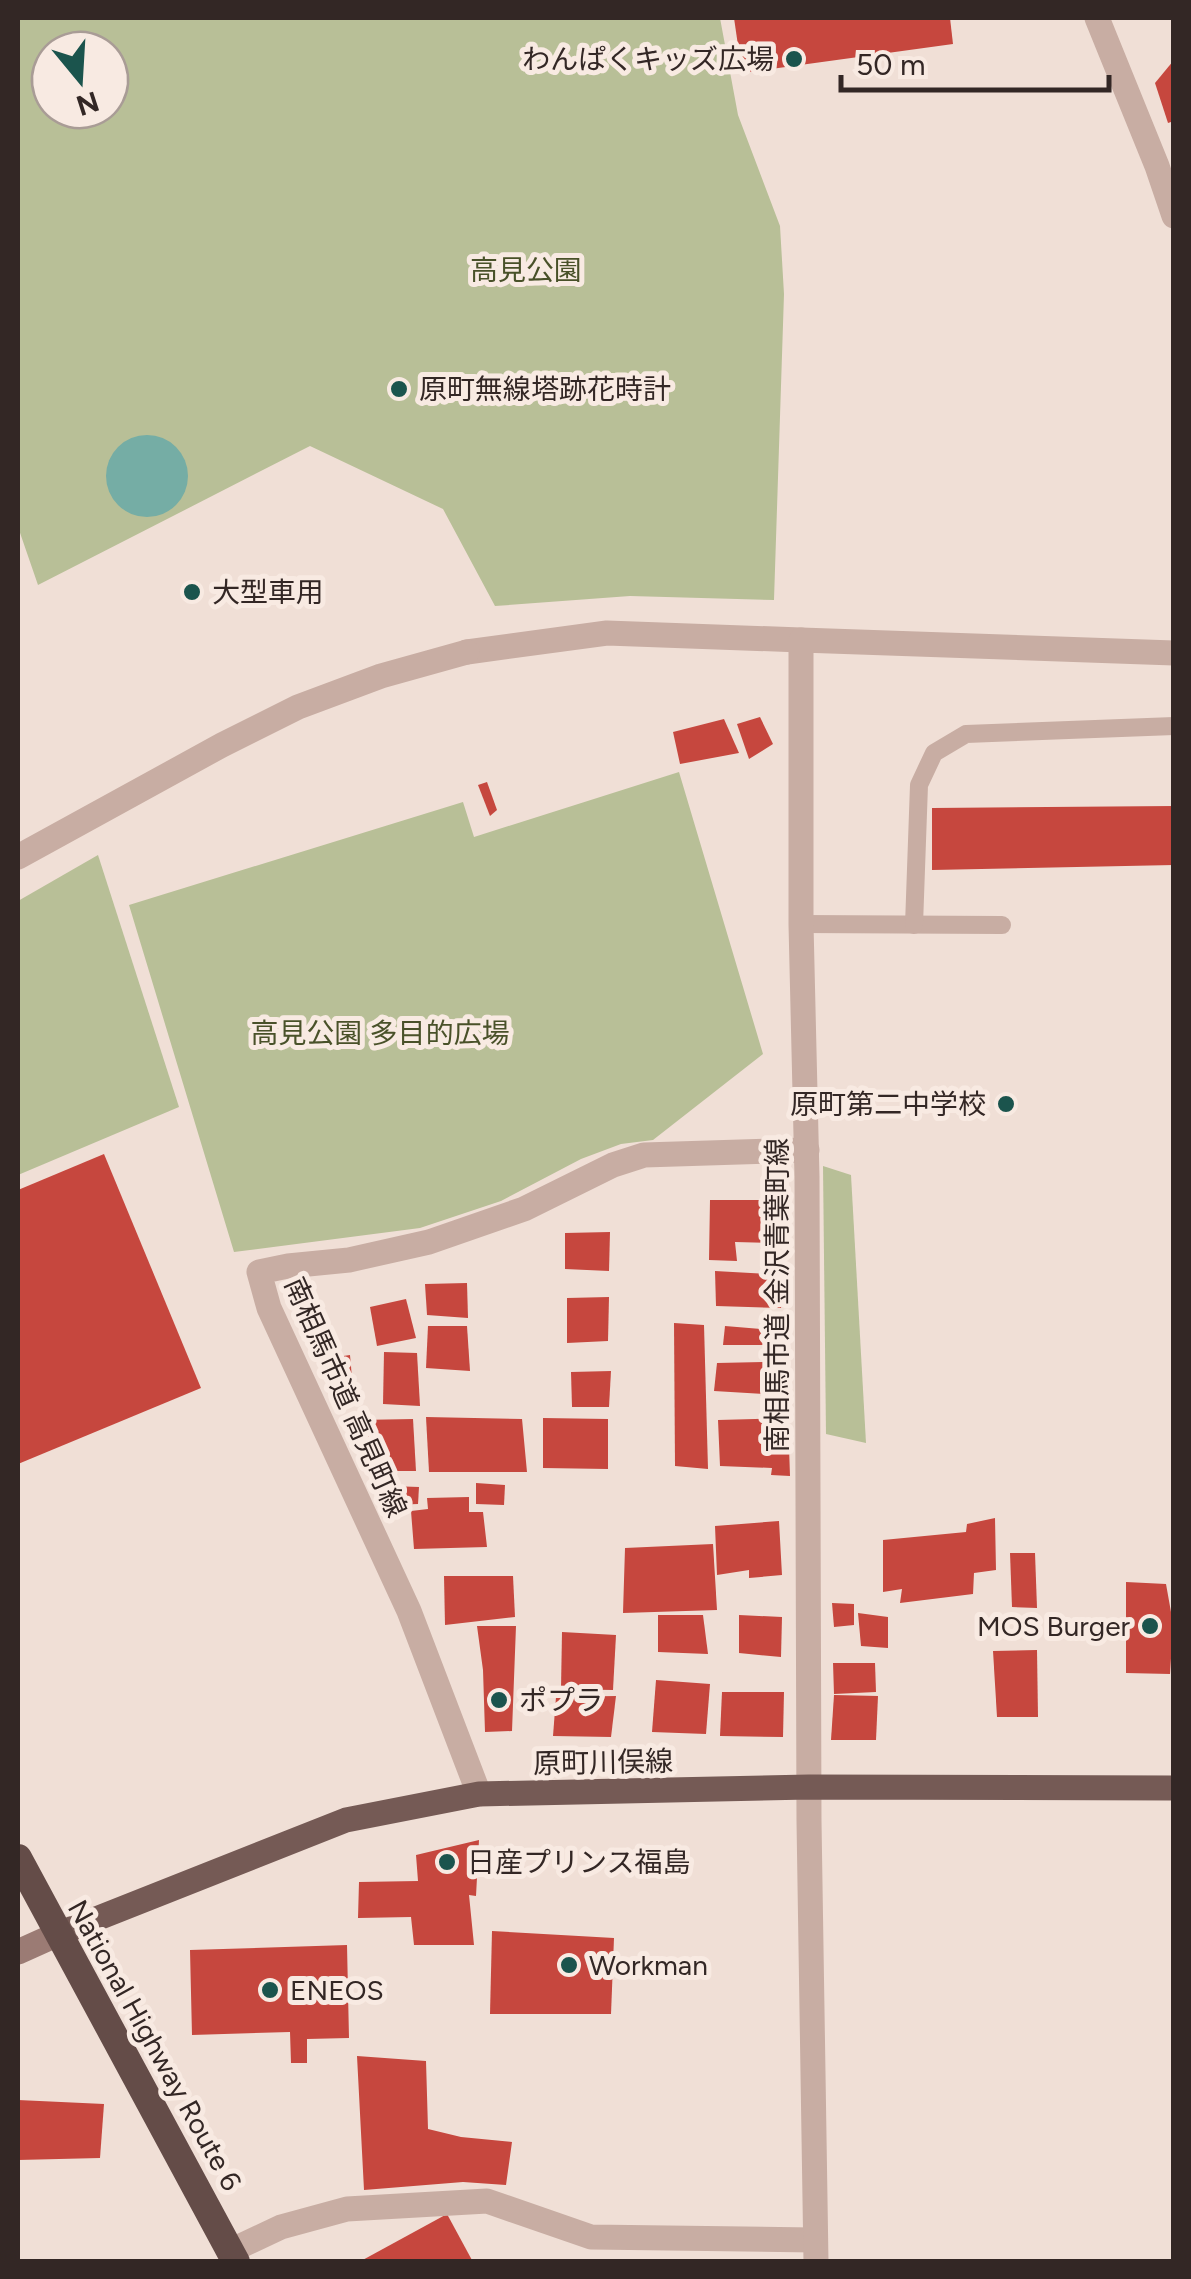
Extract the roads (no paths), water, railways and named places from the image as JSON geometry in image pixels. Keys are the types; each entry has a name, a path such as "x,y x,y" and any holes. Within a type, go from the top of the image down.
{"highway":[{"name":"National Highway Route 6","path":"18,1858 234,2256"}],"main road":[{"name":"原町川俣線","path":"58,1934 346,1820 480,1794 809,1788 1174,1788"},
{"path":"18,1952 58,1934"}],"street":[{"path":"1098,18 1174,216"},
{"path":"18,857 298,707 382,676 467,652 607,632 1174,654"},
{"name":"南相馬市道 金沢青葉町線","path":"801,640 815,2251"},
{"name":"南相馬市道 高見町線","path":"480,1794 409,1611 268,1308 259,1272 350,1260 429,1242 524,1209 599,1171 644,1155 807,1150"},
{"path":"234,2256 281,2227 347,2209 457,2201 487,2201 591,2237 815,2251"}],"lane":[{"path":"914,926 919,785 934,753 966,734 1174,726"},
{"path":"801,924 1002,926"}],"water":[{"path":"147,435 163,438 176,447 185,460 185,492 176,505 163,514 147,517 131,514 118,505 109,492 106,476 109,460 118,447 131,438"}],"place":[{"name":"わんぱくキッズ広場","path":"794,59"},
{"name":"原町無線塔跡花時計","path":"399,389"},
{"name":"大型車用","path":"192,592"},
{"name":"原町第二中学校","path":"1006,1104"},
{"name":"MOS Burger","path":"1150,1626"},
{"name":"ポプラ","path":"499,1700"},
{"name":"日産プリンス福島","path":"447,1862"},
{"name":"Workman","path":"569,1965"},
{"name":"ENEOS","path":"270,1990"}],"park label":[{"name":"高見公園","path":"526,270"},
{"name":"高見公園 多目的広場","path":"380,1033"}]}
